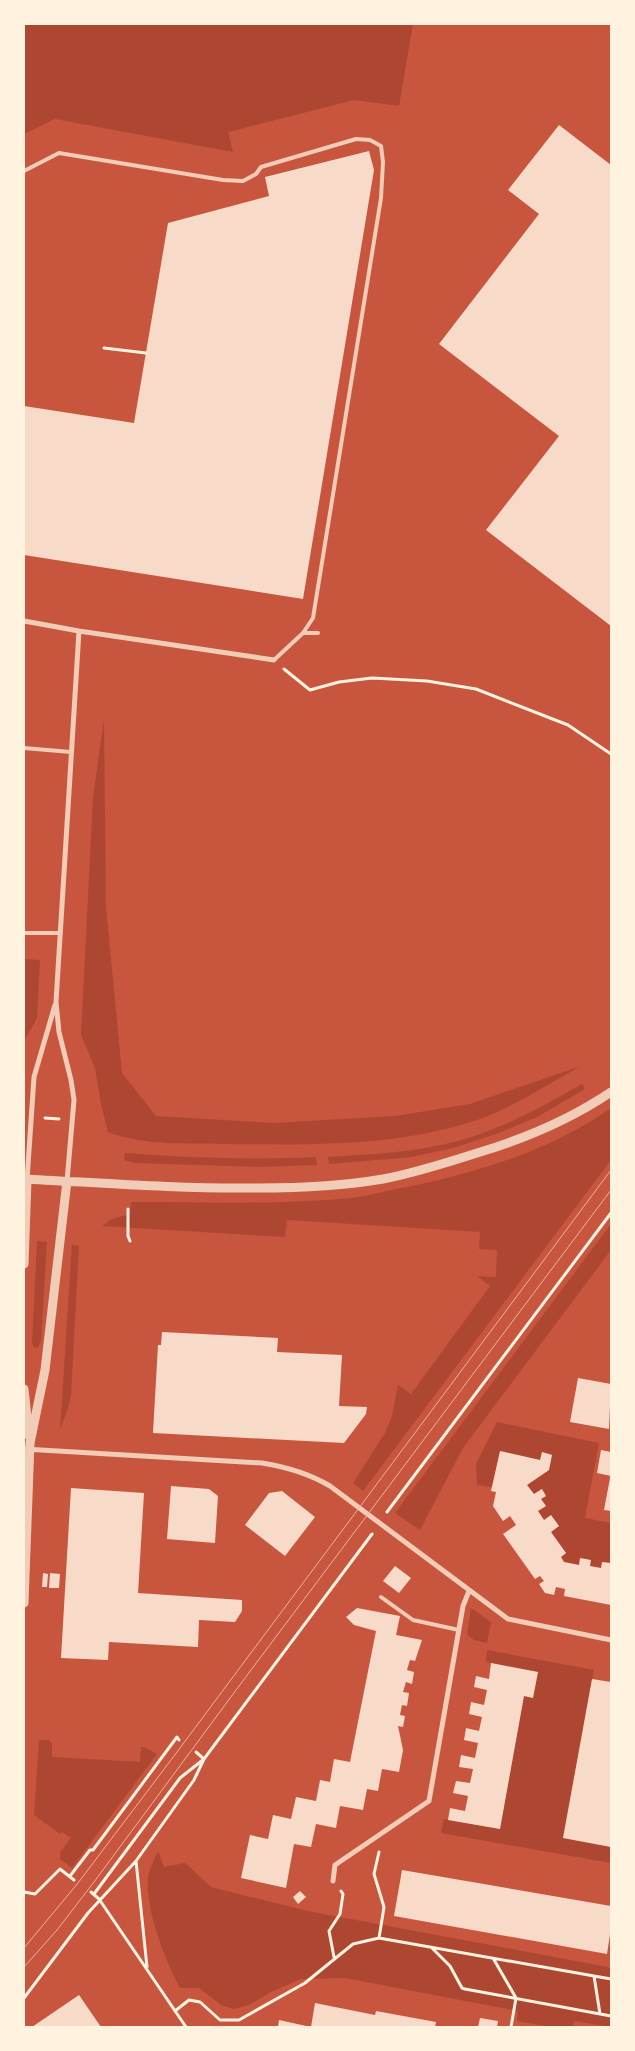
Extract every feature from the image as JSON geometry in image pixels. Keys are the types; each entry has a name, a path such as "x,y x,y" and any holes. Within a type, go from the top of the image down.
{"street":[{"path":"24,621 274,660"},
{"path":"28,1448 45,1370 67,1181 74,1100 59,1032 56,1002 79,631"},
{"path":"24,1264 25,1180 34,1078 56,1002"},
{"path":"25,1180 171,1188 305,1188 382,1179 429,1168 511,1143 566,1118 611,1092"},
{"path":"24,1389 28,1448 24,1603"},
{"path":"28,1448 262,1463 288,1467 313,1476 330,1486 508,1619 611,1640"},
{"path":"333,1881 335,1865 429,1801 463,1606 469,1591"}],"lane":[{"path":"24,171 59,153 223,180 243,181 256,174 261,167 356,139 370,140 381,146 384,162 381,198 312,618 303,633 274,660"},
{"path":"303,633 318,633"},
{"path":"24,748 71,752"},
{"path":"24,933 60,934"},
{"path":"380,1597 413,1620 459,1630"}],"path":[{"path":"104,348 146,353"},
{"path":"274,660 310,690 339,682 372,678 427,681 476,690 568,725 611,754"},
{"path":"44,1118 65,1119"},
{"path":"128,1209 128,1236 130,1241"},
{"path":"386,1515 611,1213"},
{"path":"24,1998 99,1900 136,1861 162,1822 194,1780 204,1759 374,1531"},
{"path":"70,1876 90,1850 93,1850 177,1738 179,1740"},
{"path":"196,1752 204,1759"},
{"path":"186,2027 147,1968 93,1893 180,1778 204,1759"},
{"path":"379,1938 384,1907 374,1874 382,1834"},
{"path":"136,1861 147,1968"},
{"path":"24,1892 35,1894 60,1869 74,1880"},
{"path":"334,1958 329,1930 340,1914 343,1894"},
{"path":"175,2011 189,2000 200,2002 220,2020 239,2020 305,1983 352,1944 379,1938 611,1979"},
{"path":"431,1947 450,1966 462,1988 611,2016"},
{"path":"493,1958 516,1998 510,2027"},
{"path":"594,1976 600,2014"}],"shaded area":[{"path":"413,24 399,106 354,100 228,132 233,152 55,119 24,134 24,25"},
{"path":"104,719 106,907 122,1073 156,1116 274,1123 395,1116 470,1104 581,1066 517,1102 477,1120 447,1129 384,1140 320,1144 181,1143 136,1140 108,1132 95,1068 81,1035 93,797"},
{"path":"24,959 40,960 37,1018 24,1041"},
{"path":"582,1084 585,1089 539,1116 499,1133 453,1148 412,1157 329,1164 328,1157 405,1151 435,1146 485,1133 550,1102"},
{"path":"611,1108 611,1160 363,1491 353,1483 385,1433 392,1416 398,1385 411,1394 490,1286 477,1276 496,1277 497,1250 479,1249 480,1232 287,1220 285,1237 102,1226 112,1219 130,1214 131,1202 241,1203 324,1200 357,1197 452,1177 508,1160 535,1149 587,1124"},
{"path":"125,1153 220,1158 316,1157 317,1165 260,1167 134,1163 124,1160"},
{"path":"611,1224 611,1250 463,1448 420,1530 395,1513"},
{"path":"37,1241 47,1242 41,1341 38,1347 34,1348 32,1343"},
{"path":"72,1245 79,1246 71,1395 60,1430"},
{"path":"497,1422 599,1443 585,1518 611,1523 611,1563 602,1562 601,1568 590,1566 591,1560 580,1558 579,1565 564,1562 561,1557 566,1553 551,1532 559,1526 551,1515 544,1520 538,1511 546,1506 541,1499 546,1496 541,1489 534,1494 527,1485 549,1470 552,1454 542,1452 540,1460 500,1451 492,1487 477,1485 476,1464"},
{"path":"471,1608 491,1622 487,1643 474,1640 467,1635"},
{"path":"487,1650 594,1670 563,1838 611,1847 611,1863 441,1833 444,1819 500,1829 524,1696 533,1698 538,1672 486,1662"},
{"path":"39,1740 49,1740 52,1743 52,1757 140,1762 141,1747 157,1754 72,1868 60,1859 60,1853 71,1838 62,1832 60,1834 34,1815"},
{"path":"158,1851 164,1867 185,1863 211,1887 308,1911 608,1967 611,1969 611,2027 574,2021 573,2027 550,2027 517,2021 518,2011 345,1978 301,1979 271,1992 249,2005 234,2009 221,2005 199,1988 180,1988 168,1963 157,1934 148,1890 148,1877"}],"building":[{"path":"559,125 611,165 611,626 486,530 559,436 439,344 539,214 508,190"},
{"path":"369,151 374,170 303,599 24,555 24,406 134,423 168,223 269,196 265,177"},
{"path":"162,1332 278,1338 277,1352 342,1355 339,1406 367,1407 366,1414 344,1443 153,1433 158,1345 161,1345"},
{"path":"578,1378 611,1384 609,1429 570,1422"},
{"path":"601,1450 611,1452 611,1476 597,1473"},
{"path":"500,1451 540,1460 542,1452 552,1455 549,1470 527,1485 534,1494 542,1489 546,1496 541,1499 546,1506 538,1511 544,1520 551,1515 559,1526 551,1532 566,1553 561,1557 564,1562 579,1565 580,1558 591,1560 590,1566 601,1568 602,1562 611,1563 611,1605 564,1596 565,1589 556,1587 554,1595 545,1593 539,1584 544,1581 540,1576 535,1579 503,1534 516,1525 510,1516 503,1521 493,1506 496,1492 491,1491"},
{"path":"611,1478 611,1511 604,1510"},
{"path":"171,1486 209,1489 218,1496 215,1543 167,1539"},
{"path":"71,1488 144,1493 138,1593 242,1600 242,1611 235,1622 199,1620 198,1647 109,1642 108,1660 61,1658"},
{"path":"282,1491 315,1517 285,1556 245,1525 269,1493"},
{"path":"395,1566 411,1578 399,1593 383,1581"},
{"path":"43,1573 48,1574 47,1587 42,1587"},
{"path":"50,1573 60,1574 59,1588 49,1588"},
{"path":"357,1608 400,1616 396,1635 422,1640 415,1661 410,1660 407,1670 414,1672 412,1684 406,1682 403,1692 409,1693 407,1706 402,1705 400,1715 405,1716 403,1727 398,1726 403,1750 399,1772 382,1769 378,1791 367,1789 363,1810 340,1806 336,1828 316,1824 311,1847 294,1844 286,1888 241,1878 250,1835 268,1839 273,1815 291,1819 296,1797 316,1801 320,1780 330,1782 334,1759 350,1762 376,1631 354,1625 346,1617"},
{"path":"491,1663 538,1672 533,1698 524,1696 500,1829 448,1820 450,1808 465,1811 468,1796 453,1793 456,1781 470,1783 473,1769 459,1767 461,1755 475,1758 478,1743 464,1740 466,1728 479,1731 482,1717 469,1714 471,1702 484,1705 487,1690 474,1687 476,1676 489,1679"},
{"path":"592,1679 611,1682 611,1847 563,1838"},
{"path":"402,1870 611,1906 611,1928 607,1954 394,1916"},
{"path":"300,1891 306,1897 298,1904 293,1897"},
{"path":"79,1995 101,2027 32,2027"},
{"path":"315,2003 375,2015 376,2011 436,2022 435,2027 311,2027"},
{"path":"480,2018 498,2021 497,2027 478,2027"},
{"path":"279,2020 311,2027 278,2027"}],"tram line":[{"path":"24,1948 78,1883 177,1752 611,1170"},
{"path":"24,1967 57,1930 94,1882 611,1190"}]}
